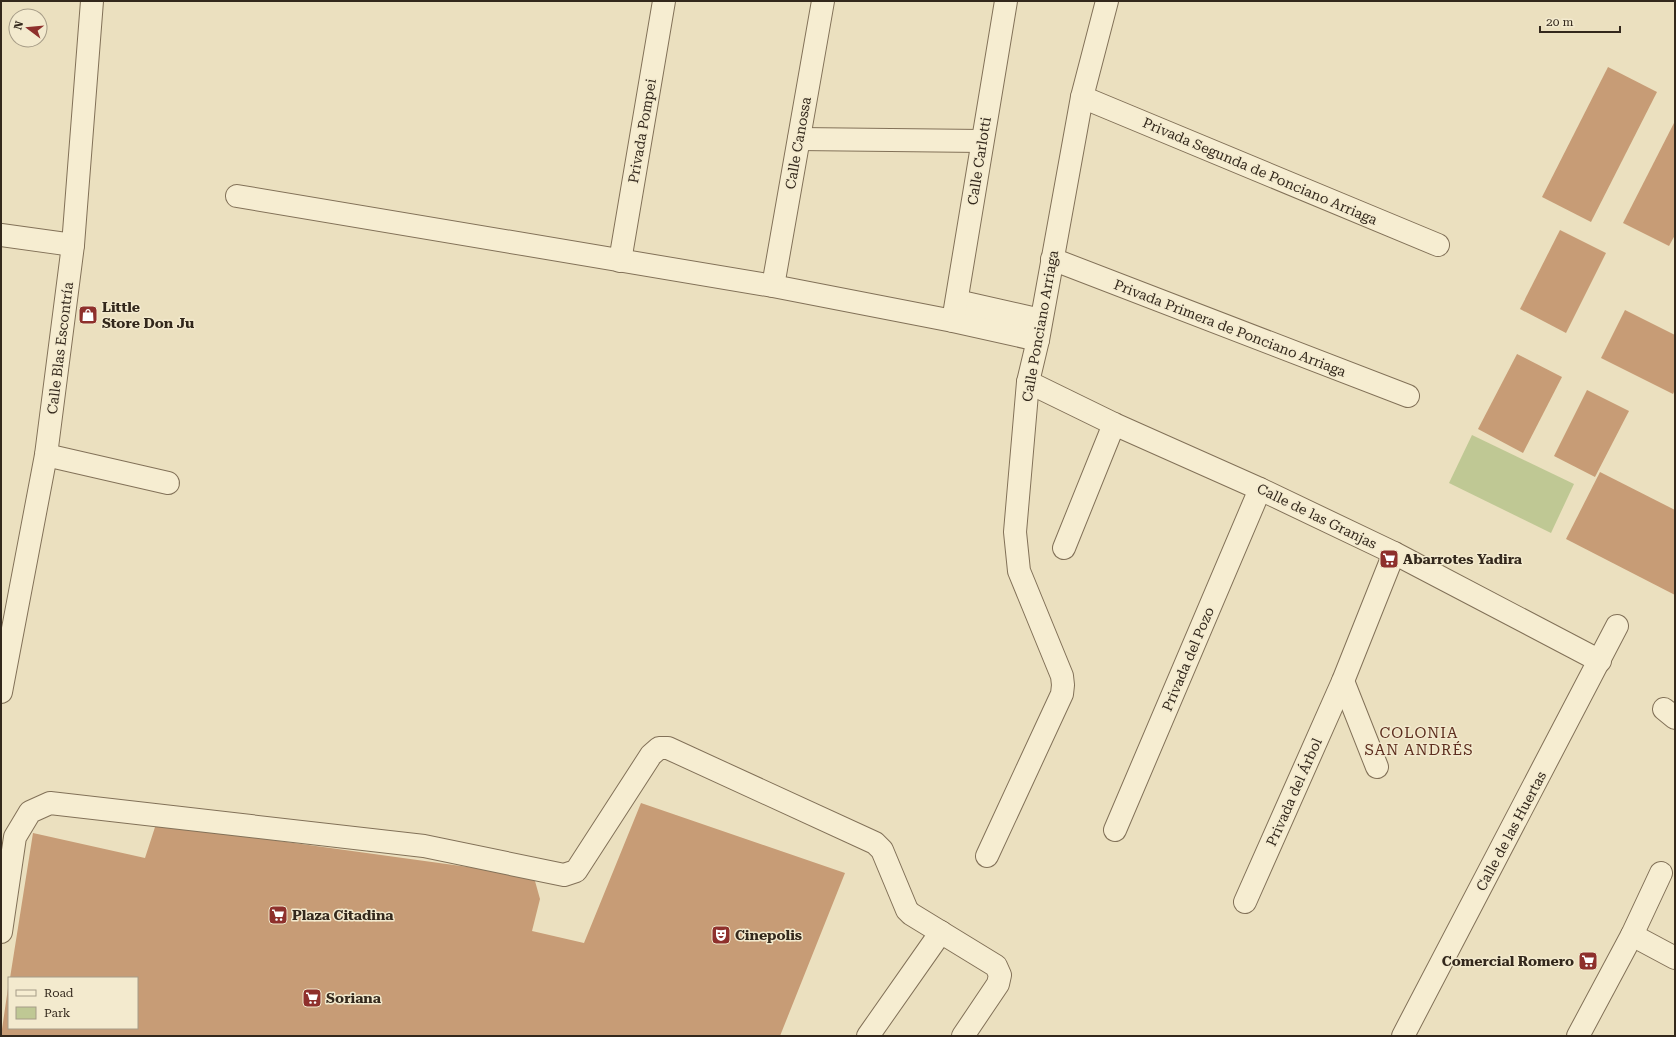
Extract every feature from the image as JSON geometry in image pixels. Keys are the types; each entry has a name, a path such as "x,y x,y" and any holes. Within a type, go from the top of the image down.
{"street":[{"name":"Calle Blas Escontría","path":"1,692 46,455 73,245 92,1"},
{"name":"Privada Pompei","path":"620,261 664,1"},
{"name":"Calle Canossa","path":"773,286 823,1"},
{"name":"Calle Carlotti","path":"955,311 1006,1"},
{"name":"Calle Ponciano Arriaga","path":"987,856 1062,694 1062,676 1019,571 1015,532 1028,382 1040,330 1082,97 1107,1"},
{"name":"Privada Segunda de Ponciano Arriaga","path":"1082,97 1438,245"},
{"path":"798,139 982,141"},
{"path":"237,196 773,286 955,311 1040,330"},
{"path":"1,235 73,245"},
{"name":"Privada Primera de Ponciano Arriaga","path":"1052,259 1408,396"},
{"name":"Calle de las Granjas","path":"1028,382 1114,424 1260,488 1394,553 1600,661"},
{"path":"1064,548 1114,424"},
{"path":"46,455 168,483"},
{"name":"Privada del Pozo","path":"1115,830 1260,488"},
{"name":"Privada del Árbol","path":"1245,902 1342,681 1394,553"},
{"name":"Calle de las Huertas","path":"1403,1036 1617,626"},
{"path":"1342,681 1377,767"},
{"path":"1,932 15,837 30,812 50,803 424,846 564,875 576,871 651,755 659,748 668,748 875,843 882,850 907,910 911,914 996,966 1000,975 998,984 963,1036"},
{"path":"1578,1036 1632,935 1661,873"},
{"path":"868,1036 941,932"},
{"path":"1632,935 1675,958"}],"green space":[{"path":"1472,435 1574,484 1551,533 1449,483"}],"building":[{"path":"1608,67 1657,92 1591,222 1542,197"},
{"path":"1675,121 1675,235 1669,246 1623,223"},
{"path":"1560,230 1606,253 1566,333 1520,309"},
{"path":"1625,310 1675,335 1675,390 1673,394 1601,358"},
{"path":"1517,354 1562,377 1523,453 1478,429"},
{"path":"1587,390 1629,411 1595,477 1554,456"},
{"path":"1600,472 1675,510 1675,595 1566,539"},
{"name":"Plaza Citadina","path":"641,803 845,873 780,1036 1,1036 8,988 8,1029 138,1029 138,977 10,977 33,833 145,858 156,824 519,874 535,881 540,899 532,931 584,943"}],"place":[{"name":"Little Store Don Ju","path":"88,315"},
{"name":"Abarrotes Yadira","path":"1389,559"},
{"name":"Plaza Citadina","path":"278,915"},
{"name":"Cinepolis","path":"721,935"},
{"name":"Comercial Romero","path":"1588,961"},
{"name":"Soriana","path":"312,998"}],"district":[{"name":"COLONIA SAN ANDRÉS","path":"1419,742"}]}
